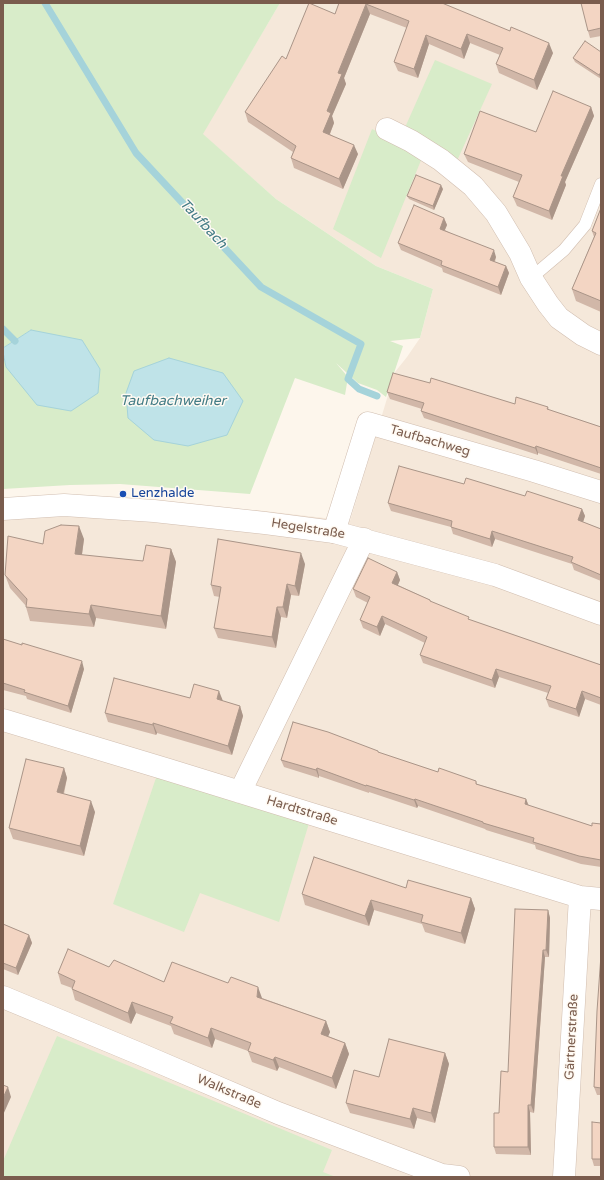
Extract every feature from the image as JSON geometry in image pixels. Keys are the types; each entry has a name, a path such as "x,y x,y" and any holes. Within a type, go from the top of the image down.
{"street":[{"path":"387,129 412,141 440,160 473,186 496,213 520,253 531,278 559,318 583,335 601,344"},
{"name":"Taufbachweg","path":"334,532 368,423 601,492"},
{"name":"Hegelstraße","path":"3,509 64,505 154,511 334,532 495,575 601,614"},
{"path":"240,792 364,539"},
{"name":"Hardtstraße","path":"3,720 591,898"},
{"name":"Gärtnerstraße","path":"564,1177 591,898"},
{"name":"Walkstraße","path":"3,997 278,1113 447,1176"}],"lane":[{"path":"531,278 564,250 585,225 601,184"}],"shaded area":[{"path":"280,3 601,3 601,1177 3,1177 3,500 240,513 256,510 350,521 395,372 420,338 433,289 376,266 276,199 202,134"}],"green space":[{"path":"3,3 280,3 203,134 276,199 376,266 433,289 420,338 390,341 403,346 386,397 377,390 358,383 336,363 348,377 345,395 295,378 250,494 120,484 3,489 3,352 6,367 31,330 3,348"},
{"path":"435,60 492,84 456,163 403,132"},
{"path":"372,129 424,153 381,258 333,229"},
{"path":"158,772 310,820 279,922 200,893 184,932 113,904"},
{"path":"57,1036 332,1150 323,1172 336,1177 3,1177 3,1161"}],"water":[{"name":"Taufbachweiher","path":"31,330 82,340 100,369 98,393 71,411 37,405 6,367 3,352 3,348"},
{"name":"Taufbachweiher","path":"169,358 223,373 243,401 227,435 188,446 154,440 128,418 126,393 134,371"}],"building":[{"path":"309,3 335,14 339,3 442,3 510,31 511,27 549,43 534,80 496,64 503,48 467,34 461,49 426,35 414,69 394,62 409,21 366,4 338,73 342,74 327,111 331,113 323,132 354,145 339,179 291,158 296,146 245,112 282,56 286,59"},
{"path":"581,3 601,3 601,28 588,31"},
{"path":"585,41 601,52 601,72 599,75 573,58"},
{"path":"553,91 591,107 561,176 563,176 549,211 513,197 522,175 464,154 480,111 536,132"},
{"path":"416,175 441,185 433,206 407,196"},
{"path":"414,205 444,218 440,229 494,250 490,260 506,266 498,287 441,265 442,261 398,243"},
{"path":"601,208 601,301 572,289 596,233 592,231"},
{"path":"393,373 430,383 431,378 515,404 516,397 548,407 547,409 601,427 601,468 536,446 535,448 421,411 424,403 387,392"},
{"path":"399,466 464,484 466,478 525,496 527,491 582,509 578,520 601,529 601,575 571,562 573,557 492,531 490,539 451,527 452,521 388,503"},
{"path":"61,525 79,526 75,554 143,561 146,545 171,549 161,616 91,605 89,614 26,607 27,599 5,575 8,536 43,544 45,531"},
{"path":"218,539 301,553 295,586 287,584 283,607 277,607 272,637 214,628 221,587 211,585"},
{"path":"368,558 397,572 392,583 469,617 468,619 601,665 601,698 582,691 576,709 546,699 551,686 496,669 492,680 420,655 427,637 382,616 377,627 360,620 370,597 353,589"},
{"path":"3,639 22,645 22,643 82,661 68,706 24,692 25,690 3,683"},
{"path":"114,678 190,698 194,684 219,691 217,699 240,706 228,746 153,723 153,725 105,713"},
{"path":"293,722 328,732 378,752 438,772 439,768 476,781 476,784 526,799 525,804 592,826 592,823 601,824 601,860 579,856 533,842 534,838 483,823 415,799 414,800 366,786 317,768 316,770 281,760"},
{"path":"26,759 64,768 57,792 91,801 80,846 9,828"},
{"path":"314,857 406,888 408,880 471,898 461,933 421,922 423,915 371,900 365,916 302,894"},
{"path":"515,909 548,910 546,950 543,950 531,1105 528,1105 528,1147 494,1147 494,1113 499,1113 501,1071 508,1072"},
{"path":"3,924 29,935 16,968 3,963"},
{"path":"68,949 109,967 114,960 164,982 172,962 228,983 231,977 258,987 257,997 326,1021 321,1034 345,1043 332,1078 275,1057 273,1060 248,1051 251,1043 211,1028 208,1038 170,1023 173,1017 132,1002 128,1013 72,989 75,981 58,973"},
{"path":"601,955 601,1088 594,1087"},
{"path":"389,1039 445,1053 431,1113 413,1108 410,1119 346,1103 354,1070 379,1077"},
{"path":"3,1085 8,1087 3,1098"},
{"path":"592,1122 601,1123 601,1159 592,1159"}],"waterway":[{"name":"Taufbach","path":"45,3 136,153 261,287 361,344 348,379 359,389 377,396"},
{"path":"3,329 15,341"}],"place":[{"name":"Lenzhalde","path":"123,494"}]}
